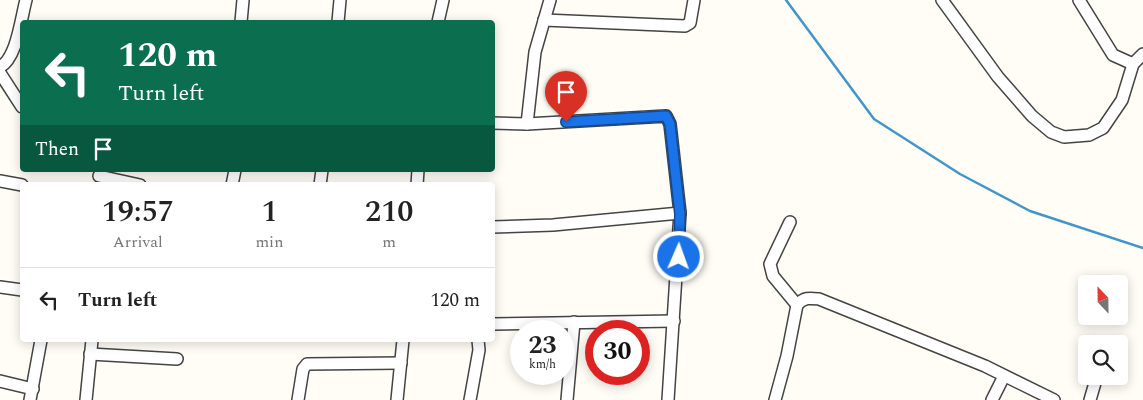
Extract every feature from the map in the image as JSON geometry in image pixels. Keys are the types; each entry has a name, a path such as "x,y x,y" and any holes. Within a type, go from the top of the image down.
{"street":[{"path":"23,20 26,0"},
{"path":"241,20 243,0"},
{"path":"338,20 340,0"},
{"path":"438,20 443,0"},
{"path":"527,124 535,52 550,0"},
{"path":"544,20 686,26 690,23 694,0"},
{"path":"942,0 980,54 1032,116 1051,132 1064,137 1089,135 1103,128 1122,100 1133,64 1143,54"},
{"path":"1079,0 1112,55 1133,64"},
{"path":"0,67 6,64 18,51 20,38"},
{"path":"0,73 20,104"},
{"path":"495,123 527,124 666,116 670,124 680,214 668,400"},
{"path":"98,177 124,182"},
{"path":"0,181 20,185"},
{"path":"495,227 553,225 680,214"},
{"path":"790,222 770,264 773,276 797,305"},
{"path":"0,288 20,290"},
{"path":"775,400 797,305 805,298 819,299 985,366 1054,400"},
{"path":"575,322 674,321"},
{"path":"495,324 510,324"},
{"path":"0,381 32,394 41,342"},
{"path":"86,400 92,342"},
{"path":"397,400 404,342"},
{"path":"470,400 479,350 478,342"},
{"path":"90,354 178,359"},
{"path":"298,400 303,369 308,364 401,363"},
{"path":"992,400 1004,376"},
{"path":"567,400 568,385"},
{"path":"1090,400 1094,385"}],"waterway":[{"path":"786,0 874,119 960,174 1030,211 1143,248"}],"route":[{"path":"566,122 666,116 670,124 678,190 680,214 679,257"}]}
